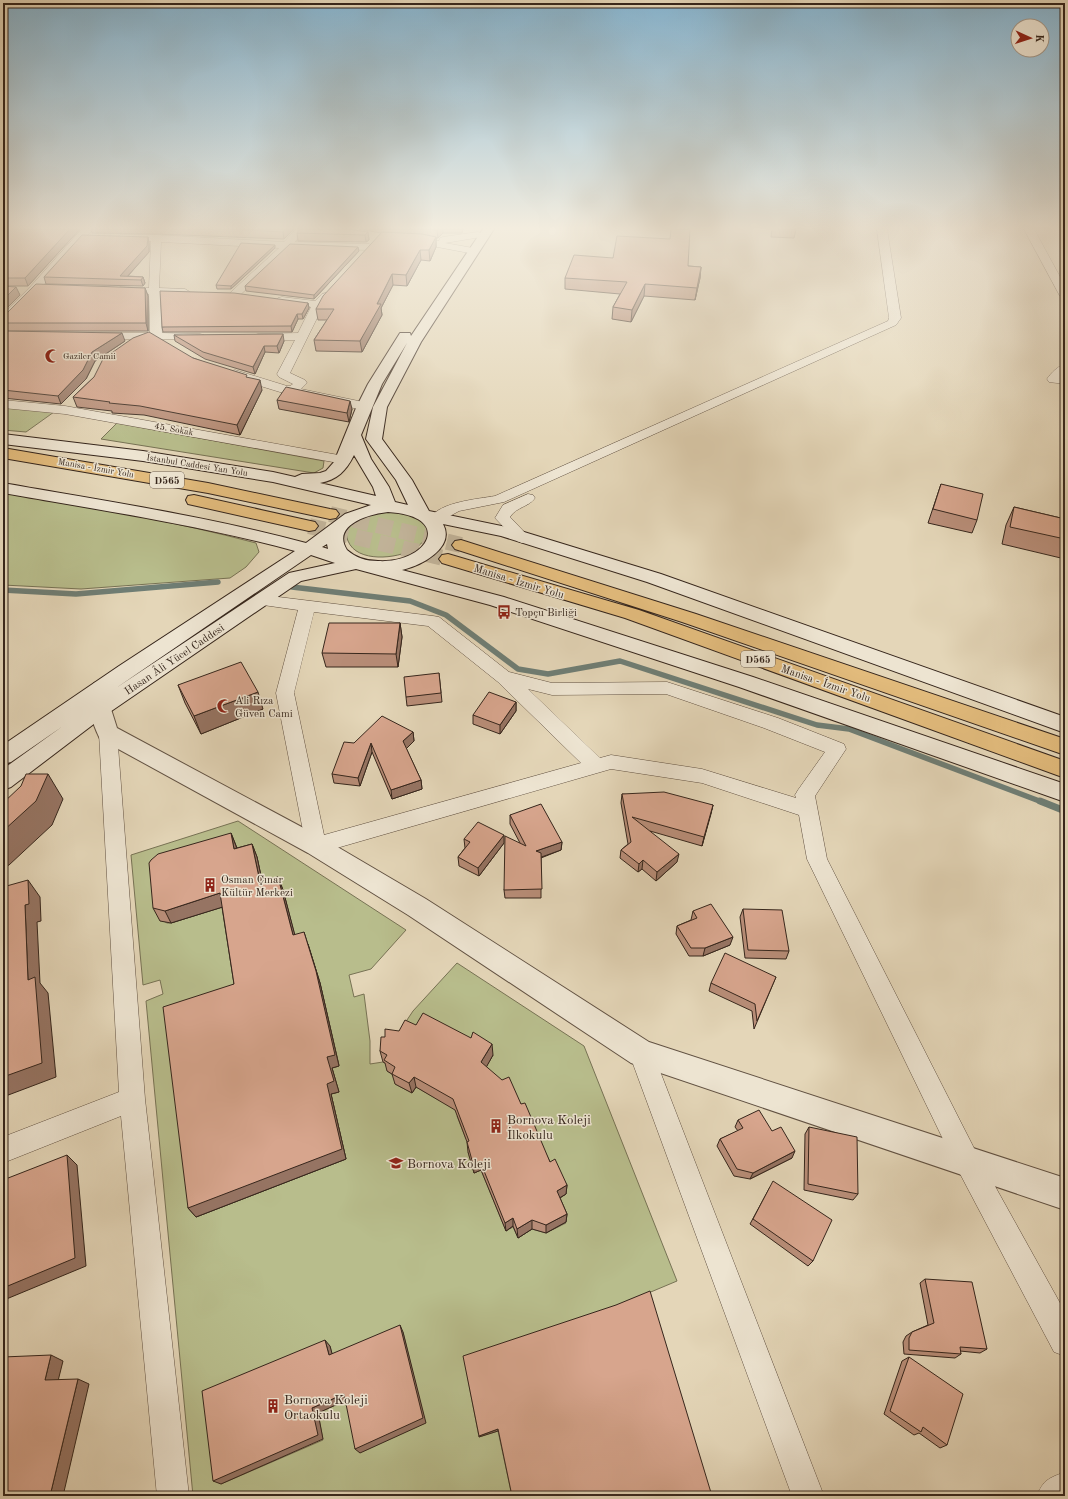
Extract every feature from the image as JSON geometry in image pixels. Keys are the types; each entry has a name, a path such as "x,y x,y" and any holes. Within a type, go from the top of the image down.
{"highway":[{"name":"Manisa - İzmir Yolu","path":"3,453 197,485 272,500 335,520"},
{"name":"Manisa - İzmir Yolu","path":"3,468 85,480 208,503 309,526"},
{"name":"Manisa - İzmir Yolu","path":"1065,747 676,613 565,577 455,552 871,699 1065,770"}],"main road":[{"path":"273,477 306,479 326,478 334,474 344,460 363,406 386,362 433,299"},
{"path":"335,520 335,547 343,557 357,564 372,567 390,567 406,563 420,557 431,548 436,539 436,529 429,515 374,439 380,407 414,342 441,299"},
{"path":"353,435 363,459 381,487 388,507 408,508 429,515 505,532 654,578 1065,724"},
{"name":"İstanbul Caddesi Yan Yolu","path":"3,439 143,456 273,477 376,501 388,507"},
{"path":"3,488 166,517 264,537 357,564 497,601 746,682 1065,793"},
{"name":"Hasan Âli Yücel Caddesi","path":"3,756 103,710 309,549 335,520 350,518 362,511 388,507"},
{"name":"Hasan Âli Yücel Caddesi","path":"3,781 295,577 357,564"},
{"path":"103,710 316,846 417,907 641,1053 1065,1194"}],"street":[{"path":"3,320 25,299"},
{"path":"154,299 156,337"},
{"path":"273,299 318,305"},
{"path":"292,390 301,383 283,374 301,336 318,305 323,299"},
{"path":"429,515 455,508 499,500 892,323 895,318 892,299"},
{"path":"522,538 502,518 508,508 828,362 896,327 899,319 896,299"},
{"path":"87,336 210,337"},
{"path":"248,337 301,336"},
{"path":"125,348 131,344 156,337 175,348"},
{"path":"1065,368 1053,379 1065,380"},
{"path":"223,370 292,390 363,406"},
{"path":"65,410 76,399"},
{"name":"45. Sokak","path":"3,404 65,410 344,460"},
{"path":"262,600 433,621 503,677 596,766"},
{"path":"307,606 285,693 316,846 611,762 702,776 808,810"},
{"path":"503,677 552,689 667,688 771,723 837,749 805,795 817,859 966,1161 1065,1341"},
{"path":"103,710 132,1099 173,1496"},
{"path":"641,1053 808,1496"},
{"path":"3,1150 132,1099"},
{"path":"1053,1496 1065,1488"}],"green space":[{"path":"3,406 54,412 26,432 3,430"},
{"path":"117,423 324,461 323,468 314,473 101,439"},
{"path":"3,492 130,514 225,535 256,543 259,552 246,567 230,578 81,589 3,585"},
{"path":"401,510 426,524 427,532 425,539 418,547 398,555 378,557 360,553 353,548 348,541 348,529 358,518 368,514"},
{"path":"238,821 406,930 371,969 349,975 354,997 364,994 370,1041 370,1064 383,1062 390,1066 387,1071 397,1078 395,1084 412,1093 416,1087 439,1100 444,1092 459,1100 464,1110 457,1116 466,1139 475,1137 478,1148 468,1152 474,1173 481,1170 506,1231 513,1227 518,1238 532,1229 546,1233 566,1223 556,1200 566,1194 555,1168 549,1171 525,1113 521,1115 510,1088 496,1094 496,1085 481,1075 493,1055 475,1043 472,1049 426,1025 418,1037 408,1032 401,1045 393,1041 413,1011 457,963 584,1046 677,1281 615,1307 464,1358 479,1437 498,1431 512,1496 193,1496 146,1001 163,994 160,980 143,985 131,855","holes":["236,846 239,862 257,857 265,895 283,890 298,947 308,944 320,983 339,1065 332,1068 338,1092 331,1094 346,1159 196,1217 170,1019 252,992 248,975 237,978 226,906 167,923 160,919 156,876 164,867","403,1332 425,1423 360,1452 349,1399 318,1413 323,1440 221,1484 211,1396 330,1346 334,1361"]}],"building":[{"path":"21,299 145,299 146,323 3,323 3,315 5,315"},
{"path":"160,299 278,299 308,303 302,314 297,314 291,326 162,327"},
{"path":"321,299 380,299 377,304 381,304 360,341 314,340 334,309 316,309"},
{"path":"618,299 638,299 632,310 613,307"},
{"path":"3,331 122,333 92,352 83,370 58,396 3,390"},
{"path":"149,332 193,358 247,375 246,377 260,380 237,425 140,406 73,397 94,377 103,359 133,338"},
{"path":"283,334 277,346 264,346 253,367 203,352 174,335"},
{"path":"286,387 350,401 347,413 277,400"},
{"path":"941,484 983,494 977,520 933,509"},
{"path":"1014,507 1065,519 1065,539 1010,527"},
{"path":"329,623 400,623 396,654 322,653"},
{"path":"241,662 258,692 194,716 178,685"},
{"path":"439,673 441,693 406,697 404,677"},
{"path":"489,692 516,702 500,725 473,715"},
{"path":"382,716 413,732 403,741 421,780 391,790 371,743 358,778 332,774 344,742 354,743"},
{"path":"26,774 48,774 36,801 3,831 3,803 21,786"},
{"path":"664,792 713,805 704,837 632,817 679,854 657,872 643,860 639,864 621,850 631,842 622,794"},
{"path":"541,804 562,842 536,851 541,853 542,889 504,890 505,836 526,846 510,815"},
{"path":"478,822 504,835 478,868 458,857 470,842 464,839"},
{"path":"231,833 234,849 252,844 260,882 278,877 293,935 304,932 316,971 335,1055 327,1057 334,1081 327,1084 342,1149 188,1208 163,1007 234,984 220,893 165,911 153,908 149,863 158,854"},
{"path":"28,880 29,904 25,905 28,980 35,977 42,1063 3,1077 3,887"},
{"path":"711,904 733,937 705,948 691,948 677,926 697,918 693,911"},
{"path":"743,909 782,910 789,951 748,950"},
{"path":"725,953 776,977 757,1021 755,1004 711,983"},
{"name":"Bornova Koleji İlkokulu","path":"423,1013 471,1038 473,1032 492,1044 481,1062 502,1080 509,1077 521,1104 525,1103 550,1162 555,1159 567,1185 557,1191 567,1214 546,1225 532,1220 517,1229 513,1218 505,1223 480,1161 473,1164 467,1142 469,1141 453,1099 414,1077 409,1083 392,1074 395,1067 384,1060 387,1055 380,1051 381,1037 385,1037 385,1029 399,1031 405,1020 416,1025"},
{"path":"759,1110 772,1131 781,1127 795,1151 753,1173 737,1169 720,1139 743,1128 738,1120"},
{"path":"809,1127 857,1137 858,1194 808,1184"},
{"path":"67,1155 75,1258 3,1288 3,1180"},
{"path":"773,1181 832,1220 813,1261 753,1219"},
{"path":"925,1279 972,1282 987,1349 960,1347 961,1354 909,1350 909,1338 912,1332 934,1323"},
{"path":"650,1291 712,1496 512,1496 498,1429 479,1436 463,1356 616,1305"},
{"name":"Bornova Koleji Ortaokulu","path":"400,1325 423,1418 355,1449 344,1394 312,1408 318,1435 213,1481 202,1391 325,1340 329,1355"},
{"path":"51,1355 45,1380 78,1379 50,1496 3,1496 3,1357"},
{"path":"909,1357 963,1394 947,1445 923,1427 921,1432 890,1411"}],"waterway":[{"path":"3,590 76,594 218,582"},
{"path":"292,587 410,601 446,615 518,669 548,674 620,661 817,725 849,729 1042,802"},
{"path":"1040,801 1065,811"}],"tunnel":[{"path":"330,514 461,545"},
{"path":"309,526 448,559"}],"place":[{"name":"Gaziler Camii","path":"52,356"},
{"name":"Topçu Birliği","path":"504,612"},
{"name":"Ali Rıza Güven Cami","path":"224,706"},
{"name":"Osman Çınar Kültür Merkezi","path":"210,885"},
{"name":"Bornova Koleji İlkokulu","path":"496,1126"},
{"name":"Bornova Koleji","path":"396,1163"},
{"name":"Bornova Koleji Ortaokulu","path":"273,1406"}]}
